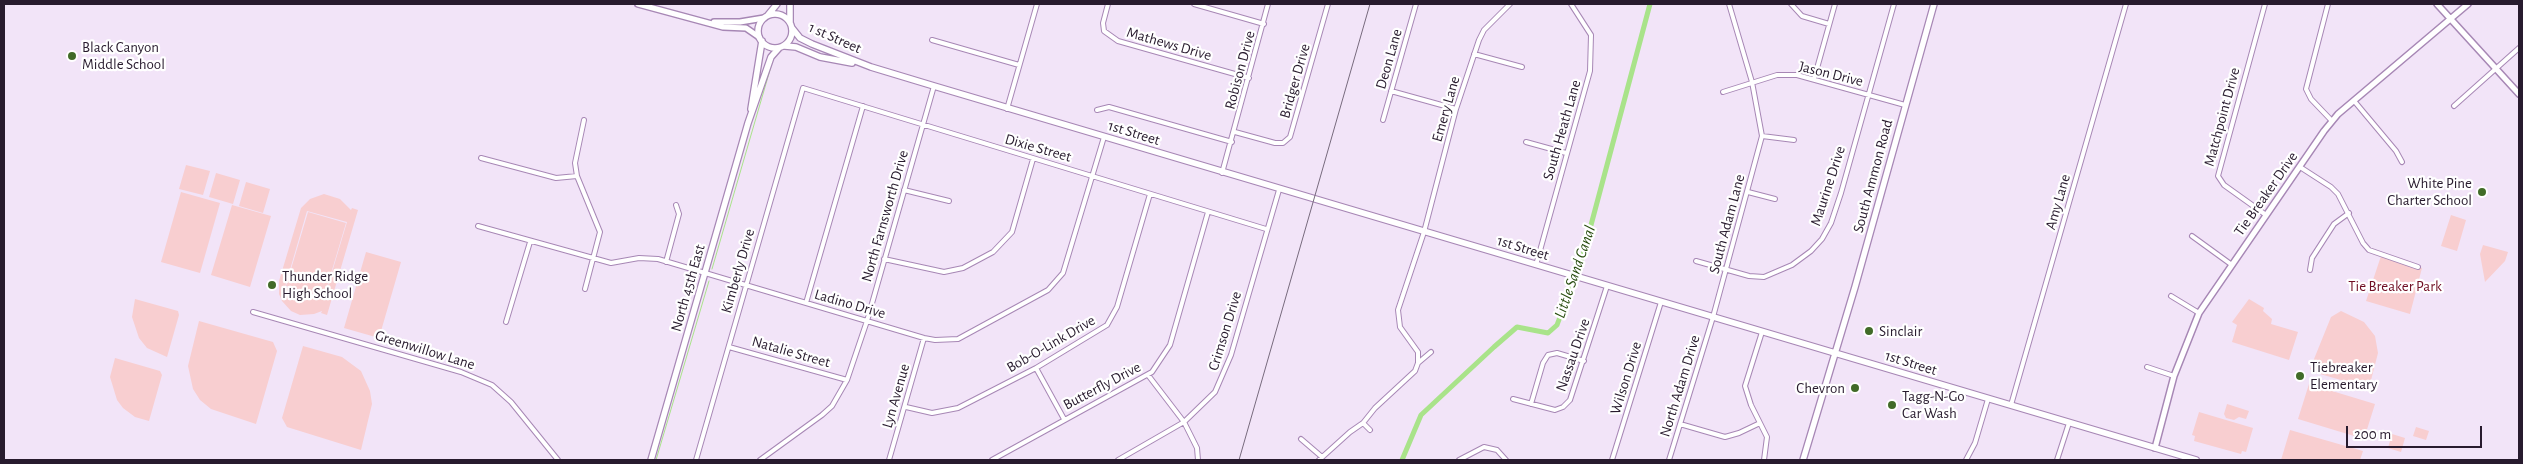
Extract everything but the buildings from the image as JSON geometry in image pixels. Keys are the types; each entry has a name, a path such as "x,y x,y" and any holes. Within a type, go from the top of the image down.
{"main road":[{"path":"777,4 759,25 760,39 771,48 782,47 790,39 790,4"},
{"name":"South Ammon Road","path":"1803,460 1934,4"},
{"path":"766,16 782,15 791,25"},
{"name":"1 st Street","path":"791,25 807,42 871,67"},
{"name":"North 45th East","path":"748,123 760,39"},
{"name":"1 st Street","path":"782,47 796,47 820,57 871,67"},
{"name":"North 45th East","path":"651,460 748,123 770,57 782,47"},
{"name":"1st Street","path":"871,67 1279,190 2196,460"}],"street":[{"path":"638,4 723,27 746,28 760,39"},
{"path":"1007,109 1037,4"},
{"name":"Mathews Drive","path":"1108,4 1103,23 1104,31 1118,41 1249,78"},
{"path":"1194,4 1264,24"},
{"name":"Robison Drive","path":"1222,173 1235,132 1268,4"},
{"name":"Bridger Drive","path":"1235,132 1275,143 1283,143 1290,137 1328,4"},
{"name":"Deon Lane","path":"1383,120 1416,4"},
{"name":"Emery Lane","path":"1418,363 1418,352 1400,327 1398,310 1424,232 1456,109 1474,54 1484,30 1510,4"},
{"name":"South Heath Lane","path":"1536,265 1590,71 1592,55 1591,35 1571,4"},
{"name":"South Adam Lane","path":"1713,318 1762,136 1752,82 1728,4"},
{"path":"1791,4 1802,16 1829,24"},
{"path":"1814,79 1835,4"},
{"name":"Maurine Drive","path":"1696,261 1726,270 1764,276 1792,265 1822,240 1831,223 1841,193 1894,4"},
{"name":"Amy Lane","path":"2011,406 2126,4"},
{"name":"Matchpoint Drive","path":"2265,4 2218,176 2224,185 2266,214"},
{"path":"2328,4 2306,89 2311,99 2332,121"},
{"path":"2438,4 2519,94"},
{"name":"Tie Breaker Drive","path":"2155,448 2174,376 2200,313 2266,214 2332,121 2468,4"},
{"path":"706,21 740,22 766,16"},
{"path":"932,40 1019,65"},
{"path":"2454,106 2519,48"},
{"path":"1474,54 1522,68"},
{"name":"Jason Drive","path":"1724,92 1777,75 1797,75 1905,105"},
{"name":"North Farnsworth Drive","path":"760,460 832,406 847,380 867,321 934,86"},
{"name":"Dixie Street","path":"804,88 1266,229"},
{"name":"Kimberly Drive","path":"696,460 804,88"},
{"path":"1391,91 1456,109"},
{"path":"2355,102 2396,150 2402,162"},
{"path":"806,303 863,106"},
{"path":"1097,110 1109,107 1232,142"},
{"path":"584,120 575,154 577,176 600,232 585,288"},
{"path":"1762,136 1794,140"},
{"name":"Ladino Drive","path":"478,226 594,259 618,263 648,257 924,338 935,340 958,339 1020,307 1057,282 1065,268 1104,137"},
{"path":"1526,142 1566,153"},
{"path":"481,158 556,178 577,176"},
{"path":"884,259 944,272 963,268 993,252 1012,232 1034,159"},
{"path":"2300,167 2331,187 2349,212 2363,243 2370,250 2418,266"},
{"path":"904,190 949,201"},
{"name":"Crimson Drive","path":"1118,460 1184,422 1215,392 1225,371 1279,190"},
{"path":"1748,192 1775,199"},
{"name":"Bob-O-Link Drive","path":"906,407 932,413 958,408 1036,368 1093,335 1112,318 1150,194"},
{"path":"666,262 678,214 676,205"},
{"name":"Butterfly Drive","path":"992,460 1064,419 1148,375 1170,345 1208,212"},
{"path":"2310,270 2312,258 2334,224 2349,212"},
{"path":"2192,236 2232,265"},
{"path":"506,322 530,242"},
{"name":"Nassau Drive","path":"1513,399 1555,410 1563,407 1574,394 1607,286"},
{"path":"2171,296 2200,313"},
{"name":"Wilson Drive","path":"1612,460 1661,302"},
{"name":"Greenwillow Lane","path":"253,312 475,377 503,393 558,460"},
{"name":"North Adam Drive","path":"1669,460 1713,318"},
{"path":"1762,332 1745,386 1768,444 1764,460"},
{"name":"Lyn Avenue","path":"889,460 906,407 924,338"},
{"name":"Natalie Street","path":"729,347 847,380"},
{"path":"1301,439 1320,459 1350,432 1363,424 1376,408 1414,371 1418,363 1431,352"},
{"path":"1532,404 1543,363 1548,355 1557,353 1584,361"},
{"path":"2147,367 2174,376"},
{"path":"1036,368 1064,419"},
{"path":"1148,375 1184,422 1197,448 1198,460"},
{"path":"1966,460 1975,443 1988,399"},
{"path":"1680,424 1725,436 1739,433 1760,423"},
{"path":"2057,460 2068,423"},
{"path":"1363,424 1370,430"},
{"path":"1458,460 1484,447 1497,450 1506,460"}],"green space":[{"path":"186,165 210,171 203,195 179,189"},
{"path":"216,173 240,180 233,204 209,197"},
{"path":"246,182 270,189 263,213 239,206"},
{"path":"181,192 220,203 200,273 161,262"},
{"path":"324,194 340,199 351,210 352,208 358,210 327,315 321,313 322,311 314,314 300,315 291,311 282,301 279,294 279,281 301,208 310,199","holes":["307,211 347,222 324,299 285,287"]},
{"path":"232,205 271,216 250,287 211,275"},
{"path":"308,212 346,223 324,297 286,286"},
{"path":"2451,215 2466,220 2457,251 2441,246"},
{"path":"2483,245 2508,252 2505,261 2485,282 2480,254"},
{"path":"366,252 401,262 379,338 344,328"},
{"name":"Tie Breaker Park","path":"2381,256 2422,268 2410,314 2366,301"},
{"path":"135,299 178,311 179,315 167,357 147,348 139,338 132,317"},
{"path":"2249,299 2264,308 2263,311 2272,319 2271,324 2298,332 2289,360 2232,342 2237,325 2232,322"},
{"path":"2341,311 2364,322 2375,336 2378,353 2369,388 2313,372 2310,369 2331,317"},
{"path":"199,321 273,342 277,351 256,424 211,409 200,400 193,389 188,366"},
{"path":"303,346 342,357 361,371 370,391 372,404 361,450 287,427 282,418"},
{"path":"115,358 160,371 162,375 149,421 135,417 123,408 117,400 110,377"},
{"path":"2309,384 2375,404 2364,439 2298,419"},
{"path":"2227,404 2249,411 2246,419 2239,417 2234,420 2226,418 2224,414"},
{"path":"2199,412 2253,428 2246,452 2242,451 2241,454 2194,441 2195,436 2192,435"},
{"path":"2416,427 2429,431 2426,440 2413,436"},
{"path":"2290,430 2363,451 2360,460 2281,460"},
{"path":"2392,434 2405,438 2401,452 2388,448"}],"waterway":[{"name":"Little Sand Canal","path":"1402,460 1421,415 1494,347 1517,327 1548,333 1557,325 1583,255 1650,4"},
{"path":"712,269 772,63"},
{"path":"656,460 709,281"}],"railway":[{"path":"1239,460 1370,4"}],"place":[{"name":"Black Canyon Middle School","path":"72,56"},
{"name":"White Pine Charter School","path":"2482,192"},
{"name":"Thunder Ridge High School","path":"272,285"},
{"name":"Sinclair","path":"1869,331"},
{"name":"Tiebreaker Elementary","path":"2300,376"},
{"name":"Chevron","path":"1855,388"},
{"name":"Tagg-N-Go Car Wash","path":"1892,405"}]}
